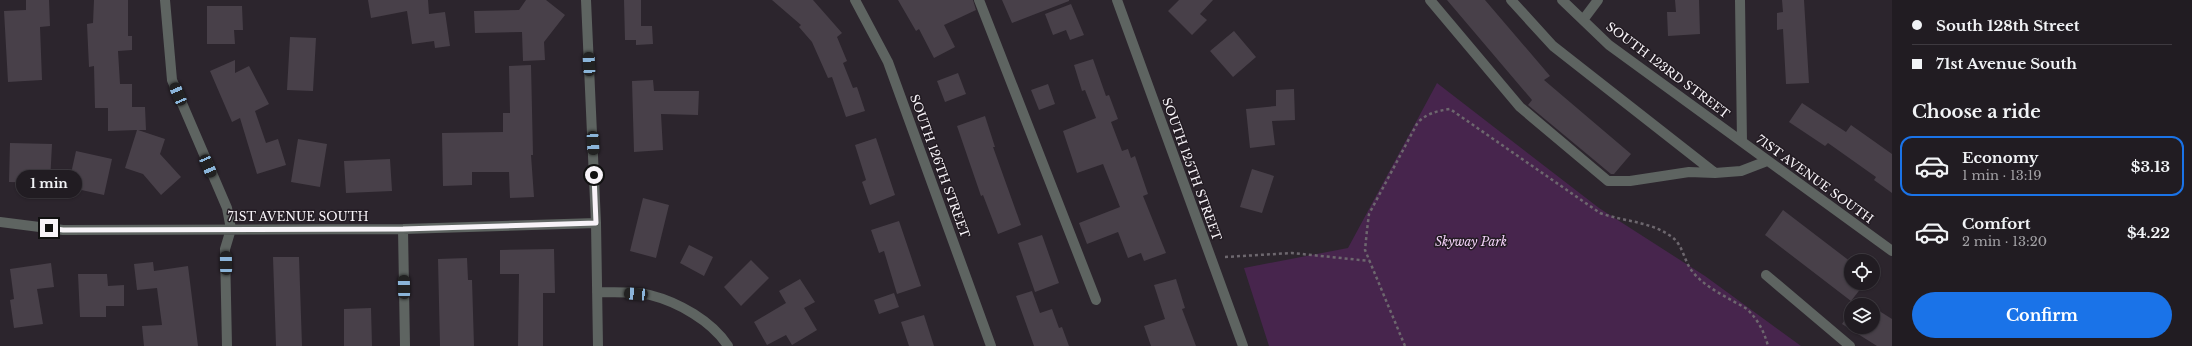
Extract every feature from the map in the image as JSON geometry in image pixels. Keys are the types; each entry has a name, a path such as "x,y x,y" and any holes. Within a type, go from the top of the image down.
{"street":[{"path":"165,0 172,80 227,208 231,229 226,249 227,346"},
{"path":"586,0 596,223 598,346"},
{"name":"SOUTH 126TH STREET","path":"855,0 888,62 990,346"},
{"path":"979,0 1096,300"},
{"name":"SOUTH 125TH STREET","path":"1117,0 1243,346"},
{"path":"1430,0 1520,107 1608,181 1630,181 1689,172 1715,173 1741,171 1767,161"},
{"path":"1511,0 1553,46 1715,173"},
{"name":"SOUTH 123RD STREET","path":"1562,0 1609,45 1742,142"},
{"path":"1583,20 1598,0"},
{"path":"1740,0 1742,142"},
{"name":"71ST AVENUE SOUTH","path":"1742,142 1892,251"},
{"name":"71ST AVENUE SOUTH","path":"0,222 63,230 403,229 596,223"},
{"path":"403,229 405,346"},
{"path":"1766,275 1850,346"},
{"path":"598,292 649,295 683,308 711,327 728,346"}],"path":[{"path":"1405,346 1366,250 1369,214 1418,122 1425,116 1438,110 1450,109 1600,213 1614,218 1648,224 1674,239 1691,270 1700,280 1747,310 1753,316 1759,323 1768,346"},
{"path":"1211,258 1292,253 1370,261"}],"green space":[{"name":"Skyway Park","path":"1437,83 1599,208 1705,276 1801,346 1269,346 1244,268 1348,248"}],"building":[{"path":"26,0 49,0 50,26 40,27 42,80 8,82 4,11 26,10"},
{"path":"94,0 128,0 128,36 132,36 132,50 118,51 120,84 132,84 132,107 145,107 146,130 138,130 165,139 160,154 181,177 161,195 143,174 125,168 137,130 108,131 108,108 95,108 94,66 89,67 87,24 93,23"},
{"path":"368,0 428,0 429,14 445,12 450,46 435,48 434,41 412,44 407,11 371,18"},
{"path":"526,0 546,0 565,15 544,42 545,60 523,61 522,32 475,33 474,11 519,10"},
{"path":"624,0 641,0 641,26 652,26 653,44 636,45 636,40 625,40"},
{"path":"772,0 813,0 842,33 837,37 847,61 843,63 853,88 857,87 865,111 846,117 832,77 828,78 812,42 799,27 801,25"},
{"path":"898,0 973,0 976,10 944,25 955,47 934,58 919,29 916,31"},
{"path":"1002,0 1069,0 1069,1 1012,23"},
{"path":"1179,0 1213,0 1200,14 1207,20 1192,35 1168,11"},
{"path":"1447,0 1485,0 1550,76 1544,80 1631,154 1614,174 1611,174 1528,105 1532,100"},
{"path":"1675,0 1699,0 1700,34 1668,36 1667,12 1676,12"},
{"path":"1782,0 1804,0 1809,83 1786,84 1783,29 1777,30 1777,13 1783,12"},
{"path":"1071,4 1084,35 1070,40 1066,30 1053,35 1045,14"},
{"path":"207,6 242,6 243,30 234,30 235,44 207,44"},
{"path":"1234,31 1256,57 1233,77 1210,51"},
{"path":"290,37 316,38 313,91 287,90"},
{"path":"1093,59 1106,96 1109,95 1118,119 1111,122 1122,151 1128,149 1131,158 1135,156 1148,194 1143,196 1166,253 1144,261 1141,253 1128,258 1118,232 1087,244 1079,223 1120,207 1103,164 1077,173 1063,131 1096,118 1085,90 1082,91 1074,65"},
{"path":"235,60 235,73 249,66 269,104 255,111 266,143 278,139 286,165 257,174 240,118 232,122 210,71"},
{"path":"531,65 533,155 531,155 534,197 510,198 509,172 472,172 472,185 443,186 442,133 503,132 503,113 510,113 509,66"},
{"path":"958,73 966,94 945,102 937,81"},
{"path":"653,80 654,91 699,91 698,115 661,114 663,150 634,152 632,81"},
{"path":"1048,84 1055,104 1039,110 1031,90"},
{"path":"1294,89 1295,120 1272,121 1275,145 1250,148 1246,109 1276,106 1276,90"},
{"path":"1802,103 1846,132 1851,125 1892,154 1892,193 1874,180 1876,177 1828,143 1825,146 1789,122"},
{"path":"985,116 995,147 993,147 1021,225 998,234 983,195 981,196 957,126"},
{"path":"876,138 895,195 870,205 862,182 866,180 855,145"},
{"path":"298,139 327,144 320,187 291,182"},
{"path":"10,143 52,144 50,183 9,182"},
{"path":"76,151 112,159 104,195 68,187"},
{"path":"390,159 392,191 346,193 344,161"},
{"path":"1252,169 1274,176 1262,213 1240,207"},
{"path":"643,198 669,205 656,258 630,251"},
{"path":"1783,210 1844,257 1844,290 1860,290 1853,298 1847,298 1765,235"},
{"path":"899,221 921,286 897,294 884,251 879,253 871,230"},
{"path":"1042,235 1059,283 1035,292 1018,243"},
{"path":"689,245 713,257 704,276 680,263"},
{"path":"554,249 555,293 543,293 543,346 518,346 519,274 500,274 500,250"},
{"path":"273,257 299,257 302,346 276,346"},
{"path":"467,258 468,280 472,280 474,346 440,346 438,259"},
{"path":"751,260 769,278 741,306 724,287"},
{"path":"153,262 154,271 188,266 198,346 144,346 142,326 162,325 157,288 137,290 134,264"},
{"path":"51,263 54,287 37,289 43,324 14,328 10,300 14,299 10,269"},
{"path":"78,274 107,274 108,286 124,285 124,306 106,306 106,317 80,317"},
{"path":"800,279 815,302 804,308 817,330 792,345 786,335 767,345 754,322 786,303 779,291"},
{"path":"1176,279 1185,308 1182,309 1196,346 1151,346 1144,326 1165,319 1154,285"},
{"path":"1032,291 1040,313 1052,309 1059,328 1062,327 1069,346 1034,346 1016,296"},
{"path":"894,293 899,307 879,314 874,300"},
{"path":"371,308 372,346 344,346 344,309"},
{"path":"1880,311 1892,319 1892,346 1877,346 1858,334 1880,334"},
{"path":"924,315 934,346 909,346 901,322"}],"route":[{"path":"49,228 63,230 403,229 596,223 594,175"}]}
